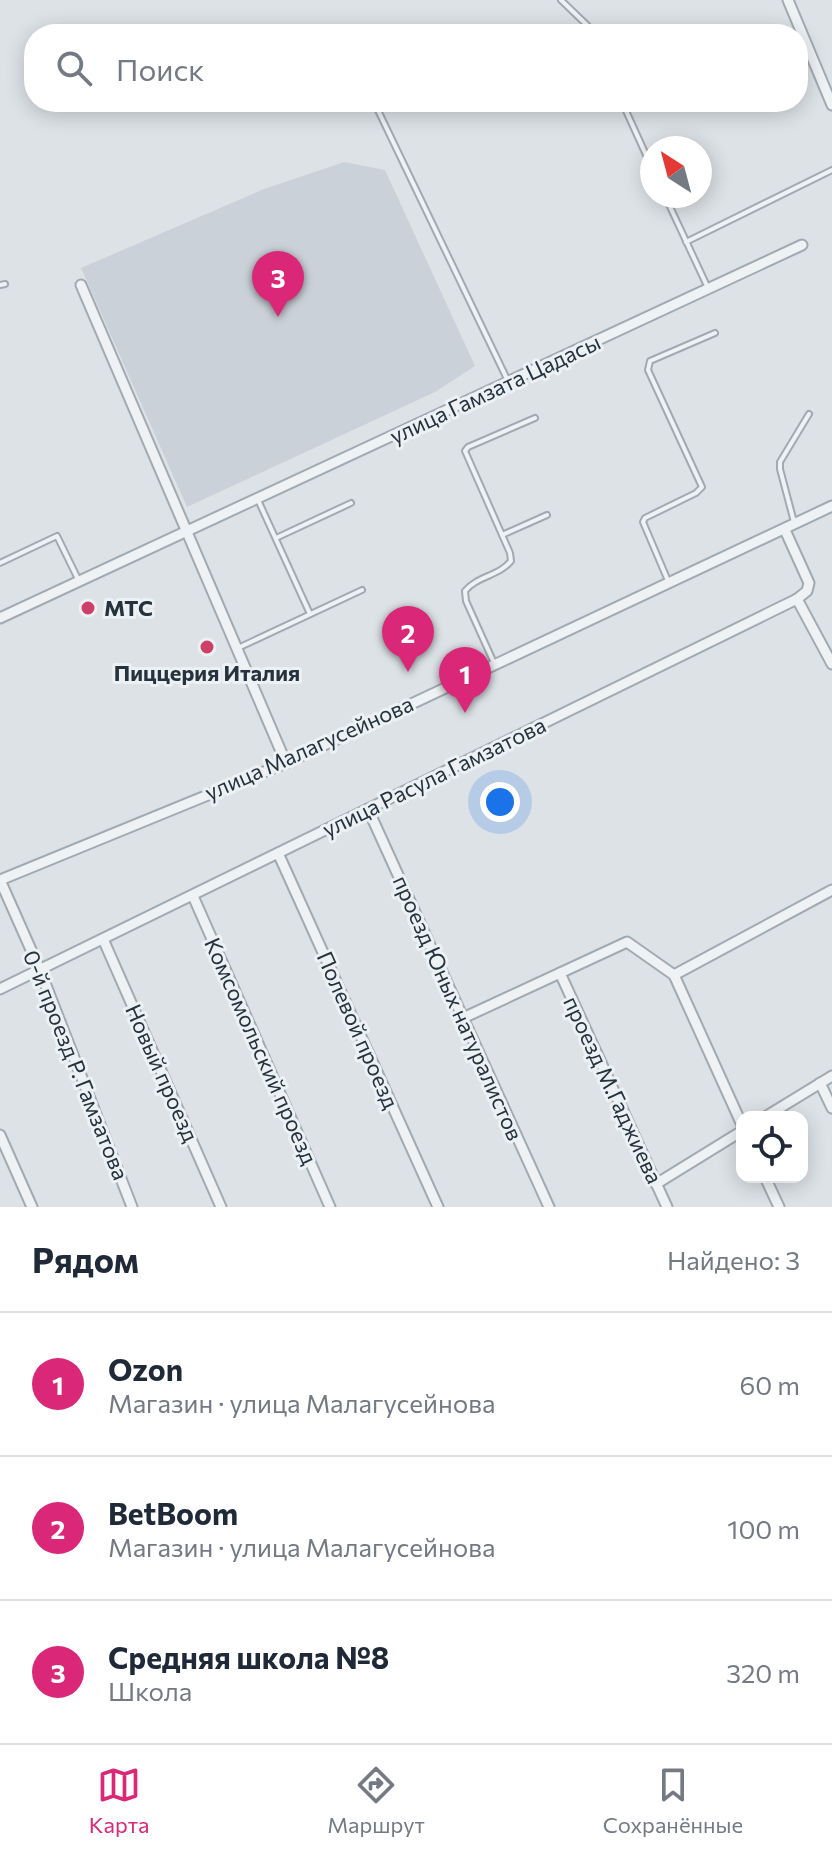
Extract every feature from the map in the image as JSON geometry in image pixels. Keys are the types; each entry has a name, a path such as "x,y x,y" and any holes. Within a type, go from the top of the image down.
{"street":[{"path":"788,0 798,24"},
{"path":"808,48 832,105"},
{"name":"улица Гамзата Цадасы","path":"0,618 802,245"},
{"path":"81,285 286,763"},
{"name":"улица Малагусейнова","path":"0,880 286,763 832,506"},
{"path":"785,530 809,583 807,591 797,599 832,664"},
{"name":"улица Расула Гамзатова","path":"0,989 797,599"},
{"name":"проезд Юных натуралистов","path":"368,809 549,1207"},
{"name":"Полевой проезд","path":"278,853 438,1207"},
{"name":"0-й проезд Р. Гамзатова","path":"0,880 40,970 132,1207"},
{"path":"674,975 832,890"},
{"name":"Комсомольский проезд","path":"193,896 330,1207"},
{"name":"Новый проезд","path":"103,939 221,1207"},
{"path":"463,1018 627,942 674,975 736,1112"},
{"name":"проезд М.Гаджиева","path":"560,973 667,1207"},
{"path":"775,1111 832,1076"},
{"path":"820,1083 832,1108"},
{"path":"0,1135 32,1207"},
{"path":"656,1184 736,1135"},
{"path":"768,1183 779,1207"}],"lane":[{"path":"561,0 586,24"},
{"path":"379,112 509,383"},
{"path":"627,112 640,142"},
{"path":"686,242 832,170"},
{"path":"670,208 708,288"},
{"path":"669,583 643,522 645,518 696,493 702,487 648,365 650,361 715,333"},
{"path":"795,524 780,462 809,414"},
{"path":"494,663 466,601 465,591 471,583 507,566 511,561 465,451 535,418"},
{"path":"257,499 310,614"},
{"path":"276,538 351,503"},
{"path":"502,535 547,515"},
{"path":"0,563 57,536 79,581"},
{"path":"238,648 362,590"}],"shaded area":[{"path":"344,162 385,170 475,366 435,392 187,507 81,268 264,189"}],"place":[{"name":"Средняя школа №8","path":"278,317"},
{"name":"МТС","path":"88,608"},
{"name":"Пиццерия Италия","path":"207,647"},
{"name":"BetBoom","path":"408,672"},
{"name":"Ozon","path":"465,713"}]}
